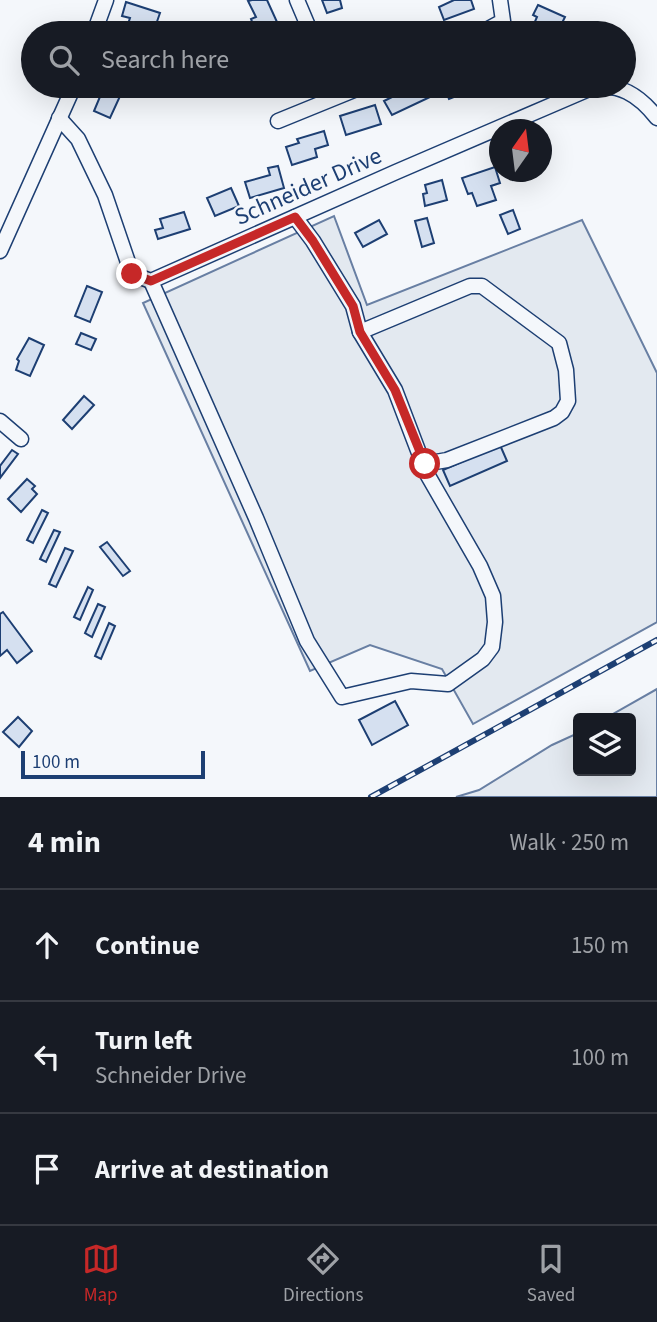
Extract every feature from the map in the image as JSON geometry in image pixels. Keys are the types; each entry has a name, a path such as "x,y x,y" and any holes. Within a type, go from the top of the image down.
{"street":[{"path":"98,21 106,0"},
{"path":"297,0 307,21"},
{"path":"500,0 503,21"},
{"name":"Schneider Drive","path":"636,97 657,118"},
{"path":"2,244 68,98"},
{"path":"278,121 322,98"},
{"name":"Schneider Drive","path":"151,281 572,98"},
{"path":"59,118 78,139 105,195 132,274 151,281 256,518 307,641 342,697 411,681 448,684 483,659 492,647 495,622 493,596 480,566 427,474 395,390 360,332 353,306 295,217"},
{"path":"360,332 470,286 482,286 559,342 567,380 568,401 562,412 554,418 447,460 425,464"},
{"path":"0,421 21,439"}],"shaded area":[{"path":"334,216 367,305 582,220 657,373 657,622 473,724 442,669 370,645 310,671 143,303"},
{"path":"657,689 657,797 456,797 479,790 552,745 573,735 573,776 636,776 636,713 615,713"}],"building":[{"path":"267,0 277,21 252,21 256,17 248,1"},
{"path":"322,0 340,0 342,8 327,13"},
{"path":"454,0 471,0 474,9 444,20 439,7"},
{"path":"126,2 160,13 157,21 129,21 130,18 122,16"},
{"path":"538,5 565,17 563,21 535,21 537,17 533,15"},
{"path":"99,98 119,98 110,118 94,111"},
{"path":"390,98 428,98 392,115 384,101"},
{"path":"375,105 381,124 346,135 340,116"},
{"path":"324,131 328,145 315,149 317,157 292,165 286,147 299,143 297,139"},
{"path":"278,166 284,188 250,198 245,182 270,175 268,168"},
{"path":"489,169 489,182 500,183 491,186 496,200 477,206 472,193 468,194 462,178"},
{"path":"442,180 447,200 425,206 425,185"},
{"path":"231,188 239,206 215,216 207,198"},
{"path":"513,210 520,229 508,234 500,215"},
{"path":"184,212 190,229 158,239 155,230 163,228 160,219"},
{"path":"427,218 434,243 422,247 415,221"},
{"path":"379,220 387,234 363,247 355,233"},
{"path":"87,286 102,292 90,322 75,316"},
{"path":"81,333 96,339 91,350 76,344"},
{"path":"29,338 44,345 30,376 16,370 19,361 17,359"},
{"path":"84,396 94,405 72,429 63,420"},
{"path":"500,445 507,461 450,486 443,470"},
{"path":"12,450 18,454 0,478 0,466"},
{"path":"27,479 35,486 32,489 37,494 21,512 8,499"},
{"path":"42,510 48,513 33,543 27,540"},
{"path":"54,530 60,532 46,562 40,559"},
{"path":"107,542 130,571 123,576 100,547"},
{"path":"65,548 73,551 56,587 49,584"},
{"path":"88,587 93,590 80,620 74,617"},
{"path":"98,604 105,607 92,637 85,633"},
{"path":"3,612 32,651 17,663 7,650 0,656 0,614"},
{"path":"109,623 115,626 101,659 95,656"},
{"path":"395,701 408,725 372,745 359,720"},
{"path":"18,717 32,731 19,747 3,732"}],"railway":[{"path":"371,797 657,640"}],"route":[{"path":"132,274 151,281 295,217 353,306 360,332 395,390 425,464"}]}
